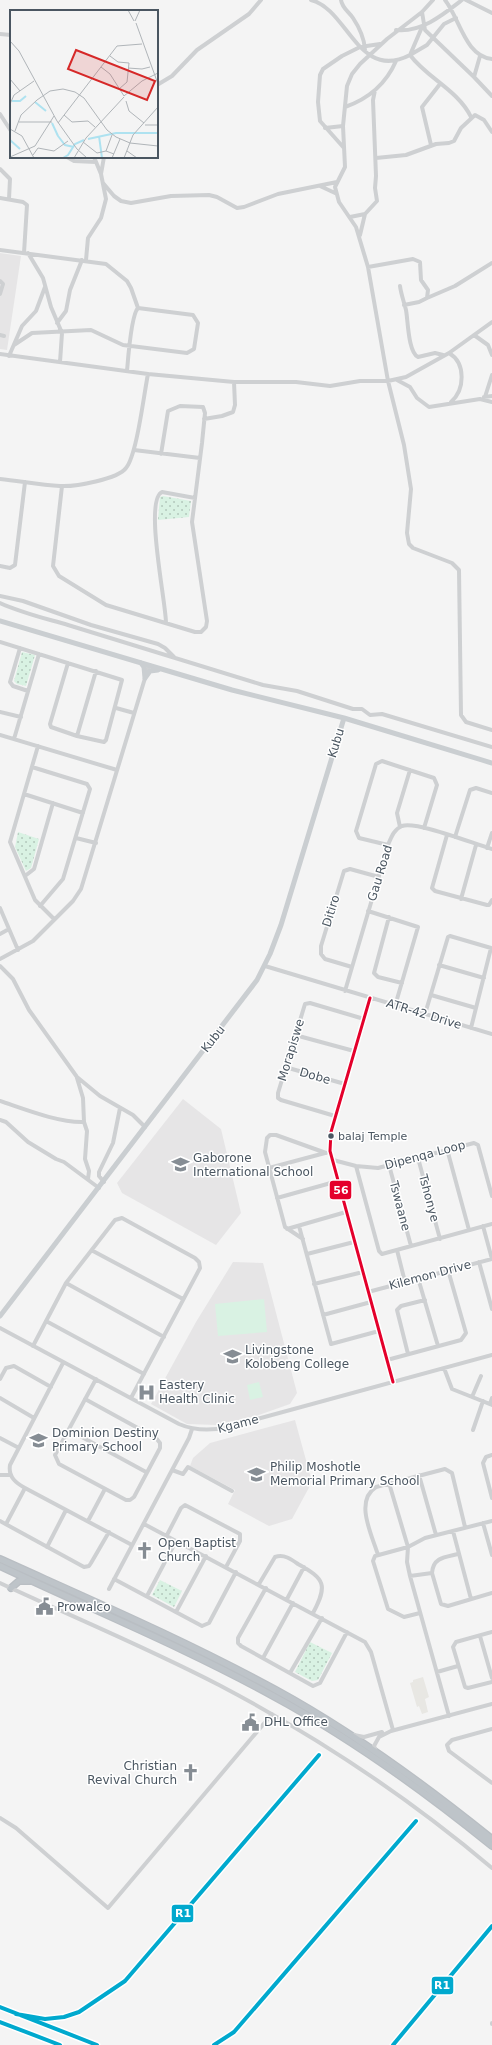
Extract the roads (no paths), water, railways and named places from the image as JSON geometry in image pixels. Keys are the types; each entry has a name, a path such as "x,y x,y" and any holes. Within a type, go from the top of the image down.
{"highway":[{"path":"0,1559 208,1655 277,1691 377,1753 457,1811 492,1839"},
{"path":"0,1566 207,1661 274,1696 332,1730 388,1767 454,1815 492,1846"},
{"path":"6,1569 11,1574 12,1587 25,1580 37,1583"}],"main road":[{"path":"0,621 232,690 344,718 492,763"},
{"path":"141,663 144,667 145,678"},
{"path":"145,678 152,670 164,670"},
{"path":"333,716 338,719 340,729"},
{"name":"Kubu","path":"0,1316 248,993 265,966 281,925 344,718"}],"street":[{"path":"158,84 172,76 197,50 249,14 261,0"},
{"path":"311,0 324,6 369,55 386,62 396,61 427,45 444,24 456,18"},
{"path":"341,0 342,6 354,19 359,29 362,46"},
{"path":"433,0 422,12 396,30 369,55 352,74 347,86 343,126 345,167 337,182 335,193 360,235 368,267 388,381 404,445 411,489 407,533 409,544 413,548 452,563 458,570 461,715 466,722 492,730"},
{"path":"445,0 451,8 472,49 480,56 492,59"},
{"path":"396,30 407,31 422,27 439,16 447,13 462,0"},
{"path":"466,0 492,12"},
{"path":"410,55 422,27 422,12"},
{"path":"422,27 492,96"},
{"path":"0,34 10,35"},
{"path":"344,148 320,122 318,111 320,75 323,69 342,56 362,46 381,44"},
{"path":"410,55 466,107 471,117"},
{"path":"474,78 480,56"},
{"path":"345,108 365,99 375,90 391,72 396,61"},
{"path":"431,145 422,107 440,84"},
{"path":"360,235 365,214 377,201 375,188 376,158 373,100 375,90"},
{"path":"0,114 10,129"},
{"path":"376,158 406,155 431,145 454,141 471,117 476,115 490,124 492,132"},
{"path":"325,128 343,126"},
{"path":"69,158 74,161 96,162"},
{"path":"57,323 66,311 70,290 84,260 88,238 101,218 105,206 103,183 94,158"},
{"path":"101,174 104,158"},
{"path":"0,169 10,179 9,199"},
{"path":"103,183 114,196 122,201 131,203 170,196 210,196 217,197 237,208 244,207 278,194 337,182"},
{"path":"320,186 335,193"},
{"path":"0,198 23,202 28,208 26,253 39,271 57,323 62,333 60,362"},
{"path":"350,217 365,214"},
{"path":"0,250 106,264 127,281 138,308"},
{"path":"368,267 417,260 421,265 421,280 428,290 427,298"},
{"path":"404,305 419,302 455,286 492,263"},
{"path":"0,282 3,284 0,294"},
{"path":"400,286 407,326 414,354 418,357 435,353 444,355"},
{"path":"9,356 22,326 36,311 45,287"},
{"path":"14,345 32,333 51,331 62,333 94,330 119,344 187,353 194,349 198,323 196,317 138,308"},
{"path":"127,371 135,311 138,308"},
{"path":"0,354 148,374 234,382 296,382 330,386 360,381 397,380 413,374 449,353 492,322"},
{"path":"474,335 488,344 492,355"},
{"path":"449,353 456,357 459,362 462,376 458,395 450,403"},
{"path":"424,355 430,364"},
{"path":"0,479 62,486 118,475 127,468 134,450 148,374"},
{"path":"484,398 492,375"},
{"path":"397,380 410,388 417,398 429,407 492,396"},
{"path":"204,419 222,416 232,412 235,405 234,382"},
{"path":"484,398 492,402"},
{"path":"62,486 53,566 59,576 106,605 195,632 201,632 206,627 207,621 192,522 204,419 204,410 202,406 180,406 171,409 167,414 161,454"},
{"path":"134,450 200,458"},
{"path":"0,566 10,568 15,565 24,482"},
{"path":"166,623 154,518 155,500 156,497 162,492 195,498"},
{"path":"0,596 23,601 50,612 116,631 164,648 175,658"},
{"path":"0,603 24,614 48,619 263,685 297,692 353,710 362,709 370,715 382,714 492,747"},
{"path":"48,619 50,612"},
{"path":"113,639 116,631"},
{"path":"0,642 96,671 122,680 116,708 105,741 54,730 50,725 68,663"},
{"path":"20,648 10,682 13,686 28,691"},
{"path":"162,654 164,648"},
{"path":"14,739 39,654"},
{"path":"0,959 33,941 81,889 149,665"},
{"path":"77,736 96,671"},
{"path":"116,708 134,713"},
{"path":"0,712 21,717"},
{"path":"0,735 117,770"},
{"path":"38,746 10,842 35,900 54,920"},
{"path":"388,845 359,838 356,831 376,764 382,761 434,778 436,781 437,785 424,828"},
{"path":"32,767 88,785 90,789 62,880 40,906"},
{"path":"410,770 397,813 400,827 408,825 424,828 490,849 492,833"},
{"path":"455,837 470,790 476,788 492,793"},
{"path":"24,794 83,813"},
{"path":"25,876 34,869 53,804"},
{"name":"Gau Road","path":"345,991 388,845 395,831 400,827"},
{"path":"447,835 432,888 435,891 487,905 489,905 492,900"},
{"path":"76,838 96,843"},
{"path":"461,899 476,844"},
{"name":"Ditiro","path":"352,967 322,956 320,950 323,939 344,871 350,869 379,877"},
{"path":"0,908 18,950"},
{"path":"368,911 418,927 396,1006"},
{"path":"390,918 374,973 378,977 402,983"},
{"path":"0,934 9,929"},
{"path":"425,1014 447,938 450,936 490,948 492,951 471,1028"},
{"path":"439,965 484,978"},
{"path":"0,966 13,979 30,1010 77,1077 100,1096 133,1115 145,1127"},
{"name":"ATR-42 Drive","path":"265,966 492,1034"},
{"path":"431,995 476,1008"},
{"path":"370,998 335,1116 328,1152 333,1160 393,1382"},
{"name":"Morapiswe","path":"335,1116 278,1098 285,1067 296,1036 304,1006 309,1003 364,1020"},
{"path":"296,1036 354,1051"},
{"name":"Dobe","path":"285,1067 345,1084"},
{"path":"77,1077 83,1098 84,1122 88,1132 85,1159 89,1171 88,1179"},
{"path":"0,1101 72,1122 84,1122"},
{"path":"104,1182 99,1176 113,1143 120,1108"},
{"path":"0,1120 6,1122 28,1142 64,1162 99,1188"},
{"path":"303,1239 287,1229 269,1168 265,1148 267,1138 273,1134 328,1152"},
{"name":"Dipenqa Loop","path":"333,1160 356,1166 373,1168 418,1158 471,1143 478,1145 492,1196"},
{"path":"447,1149 469,1230"},
{"path":"269,1168 328,1152"},
{"name":"Tshonye","path":"418,1158 440,1238"},
{"name":"Tswaane","path":"389,1165 411,1246"},
{"path":"356,1166 379,1250 383,1254 492,1224"},
{"path":"277,1198 338,1181"},
{"path":"287,1229 346,1212"},
{"path":"33,1346 66,1283 93,1251 116,1220 122,1218 195,1258 199,1262 200,1268 131,1398"},
{"path":"299,1226 331,1344 379,1331"},
{"path":"483,1226 492,1259"},
{"path":"307,1254 354,1242"},
{"path":"397,1250 405,1282"},
{"path":"93,1251 184,1299"},
{"name":"Kilemon Drive","path":"368,1292 492,1259"},
{"path":"480,1262 492,1309"},
{"path":"387,1360 461,1340 466,1333 448,1270"},
{"path":"314,1284 363,1272"},
{"path":"418,1278 438,1346"},
{"path":"66,1283 164,1337"},
{"path":"408,1354 397,1310 401,1306 425,1300"},
{"path":"324,1315 371,1302"},
{"path":"46,1321 144,1374"},
{"name":"Kgame","path":"0,1328 63,1363 192,1429 212,1430 228,1427 492,1355"},
{"path":"63,1363 10,1465 10,1475 17,1484 132,1545"},
{"path":"0,1379 6,1368 14,1366 51,1387"},
{"path":"444,1368 452,1389 491,1404 492,1398"},
{"path":"472,1397 481,1376"},
{"path":"85,1399 156,1438 160,1443 160,1448 134,1497 130,1500 126,1500 59,1464 55,1460 55,1455 69,1430 85,1399 96,1379"},
{"path":"0,1398 34,1418"},
{"path":"473,1430 483,1402"},
{"path":"109,1589 189,1438 192,1429"},
{"path":"69,1430 146,1472"},
{"path":"0,1438 19,1448"},
{"path":"492,1455 486,1457 482,1463 492,1498"},
{"path":"172,1470 183,1474 188,1467 232,1491"},
{"path":"378,1555 365,1504 373,1488 445,1469 452,1473 465,1527"},
{"path":"0,1475 10,1475"},
{"path":"420,1475 436,1535"},
{"path":"389,1483 408,1547 406,1562 449,1716"},
{"path":"6,1524 25,1488"},
{"path":"88,1521 106,1489"},
{"path":"166,1535 181,1508 185,1506 234,1530 240,1534 241,1538 226,1567"},
{"path":"47,1547 66,1510"},
{"path":"0,1521 84,1566 89,1566 109,1532"},
{"path":"420,1613 404,1617 388,1609 373,1561 375,1556 408,1547 422,1539 492,1521"},
{"path":"483,1523 492,1555"},
{"path":"144,1524 259,1584 365,1642 371,1652 392,1730"},
{"path":"453,1531 471,1598"},
{"path":"147,1596 176,1541"},
{"path":"458,1554 439,1559 434,1562 432,1573 440,1602 443,1606 448,1606 492,1593"},
{"path":"176,1612 206,1556"},
{"path":"259,1584 275,1556 284,1556 317,1575 321,1585 322,1597 313,1613"},
{"path":"287,1599 304,1567"},
{"path":"114,1579 202,1626 209,1623 236,1572"},
{"path":"410,1576 432,1573"},
{"path":"0,1583 12,1587 182,1667 272,1714 374,1778 422,1812 492,1868"},
{"path":"266,1588 238,1638 238,1643 313,1686 317,1685 347,1632"},
{"path":"263,1658 293,1603"},
{"path":"290,1673 322,1618"},
{"path":"492,1632 454,1644 458,1666 465,1687 468,1688 492,1682"},
{"path":"480,1636 492,1678"},
{"path":"436,1672 458,1666"},
{"path":"347,1733 364,1737 491,1704 492,1710"},
{"path":"0,1818 16,1828 108,1908 272,1714"},
{"path":"492,1729 452,1740 449,1742 447,1748 492,1783"},
{"path":"377,1753 374,1746 376,1741 381,1735 392,1730"}],"railway":[{"path":"16,2014 45,2019 64,2017 79,2012 125,1981 319,1755"},
{"path":"214,2045 234,2032 416,1821"},
{"path":"393,2045 492,1926"},
{"path":"0,2007 20,2015"},
{"path":"0,2022 60,2045"},
{"path":"37,2022 97,2045"}],"place":[{"name":"balaj Temple","path":"331,1136"},
{"name":"Gaborone International School","path":"180,1165"},
{"name":"Livingstone Kolobeng College","path":"232,1357"},
{"name":"Eastery Health Clinic","path":"146,1392"},
{"name":"Dominion Destiny Primary School","path":"39,1440"},
{"name":"Philip Moshotle Memorial Primary School","path":"257,1474"},
{"name":"Open Baptist Church","path":"145,1550"},
{"name":"Prowalco","path":"44,1607"},
{"name":"DHL Office","path":"251,1722"},
{"name":"Christian Revival Church","path":"190,1773"}]}
